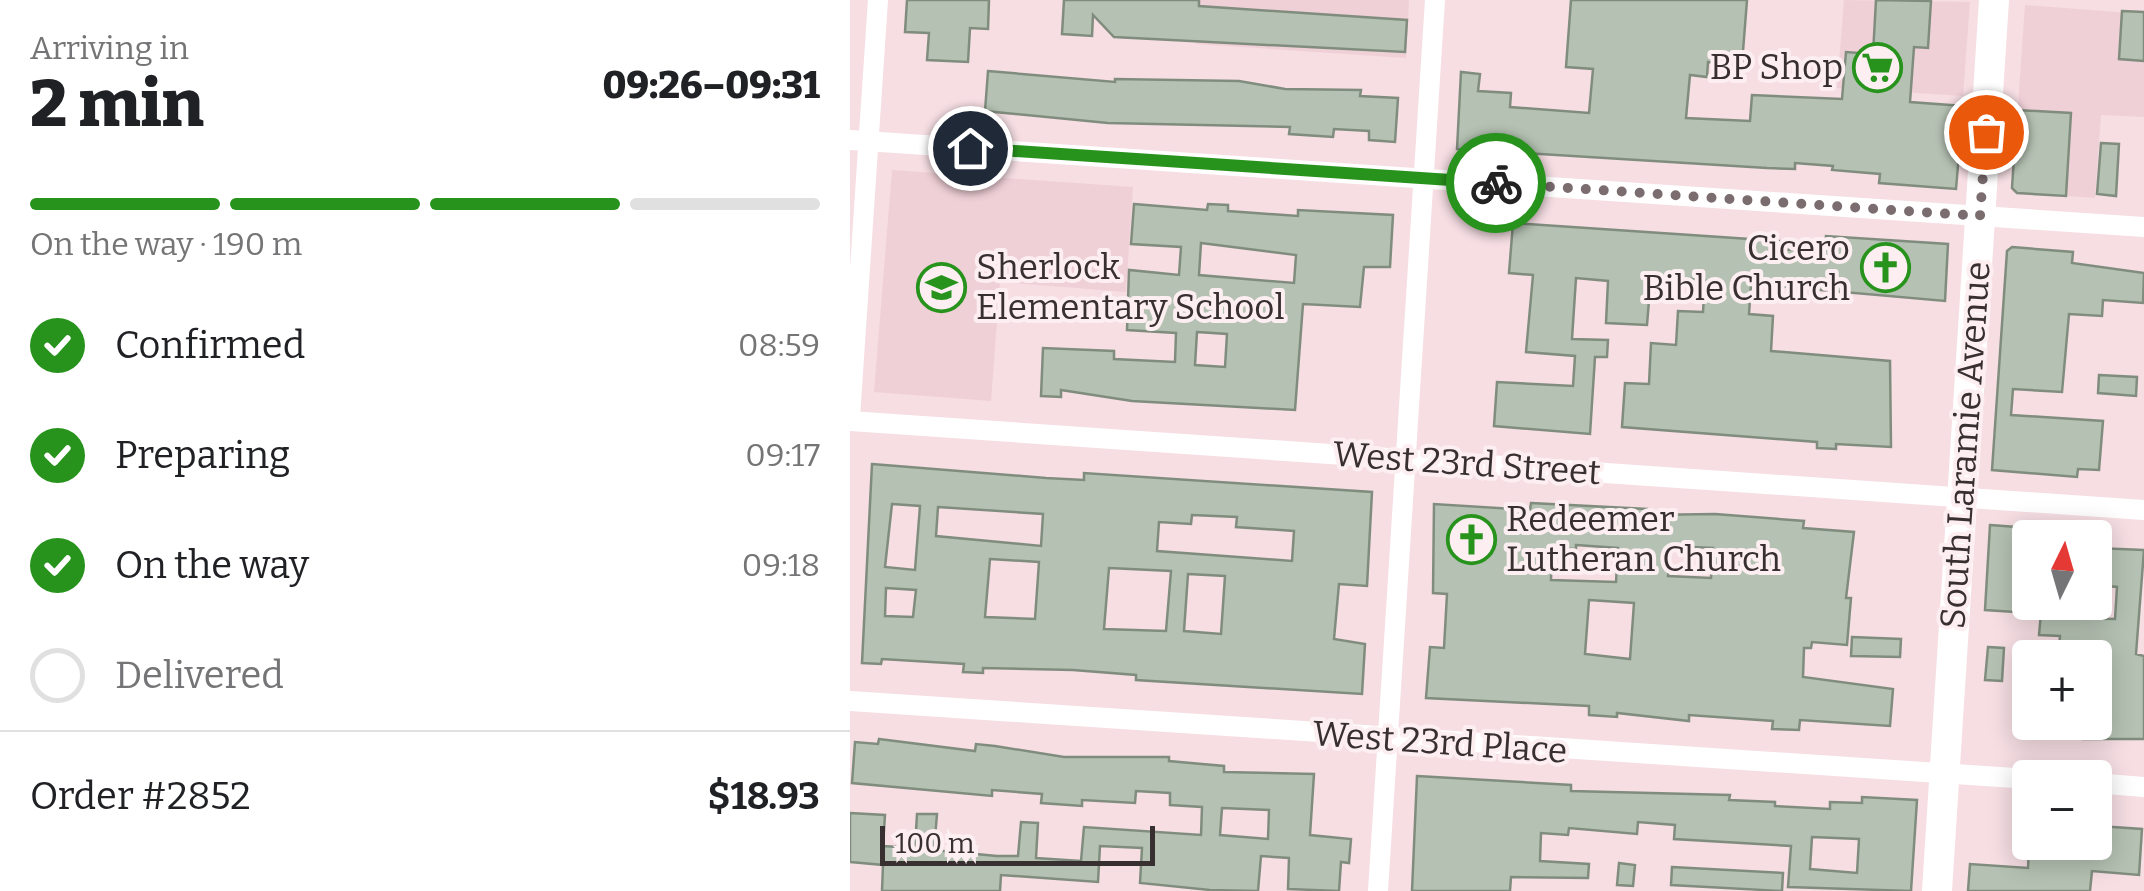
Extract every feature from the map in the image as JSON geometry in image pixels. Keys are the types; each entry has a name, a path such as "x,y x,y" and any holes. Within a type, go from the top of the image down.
{"main road":[{"name":"South Laramie Avenue","path":"1937,891 1994,0"}],"street":[{"path":"850,419 859,140 878,0"},
{"path":"1378,891 1436,0"},
{"path":"859,140 2144,227"},
{"name":"West 23rd Street","path":"850,419 2144,510"},
{"name":"West 23rd Place","path":"850,701 2012,778"},
{"path":"2112,785 2144,787"}],"shaded area":[{"path":"1199,0 1409,0 1406,58 1196,44"},
{"path":"1844,0 1970,2 1963,96 1837,88"},
{"path":"2025,5 2144,14 2144,117 2101,115 2095,198 2012,192"},
{"name":"Sherlock Elementary School","path":"892,170 1133,187 1126,292 1000,282 991,401 874,392"}],"building":[{"path":"907,0 989,0 988,29 970,28 968,62 927,60 929,33 905,32"},
{"path":"1064,0 1199,0 1199,6 1407,20 1405,52 1114,37 1093,15 1092,36 1062,34"},
{"path":"1571,0 1747,0 1742,64 1708,62 1707,77 1690,75 1686,118 1750,121 1752,95 1842,99 1846,52 1873,54 1876,0 1931,1 1928,48 1914,47 1910,102 1963,106 1956,189 1879,183 1880,174 1832,170 1833,166 1795,163 1795,169 1767,168 1457,149 1461,72 1480,74 1478,91 1511,93 1510,107 1589,113 1593,69 1566,67"},
{"path":"2122,11 2144,12 2144,61 2119,59"},
{"path":"988,71 1115,82 1239,81 1285,89 1361,90 1360,96 1398,98 1395,142 1369,140 1369,131 1334,129 1333,137 1289,134 1290,127 1108,123 985,111"},
{"path":"2017,110 2071,113 2066,196 2017,193 2012,188"},
{"path":"2101,143 2119,144 2116,196 2097,194"},
{"path":"1134,204 1207,210 1208,204 1228,205 1228,211 1298,216 1298,210 1393,215 1390,267 1364,267 1360,307 1303,304 1295,410 1132,401 1061,390 1061,397 1041,396 1043,348 1114,351 1114,359 1175,362 1176,333 1127,330 1129,270 1179,275 1181,247 1131,244","holes":["1201,243 1296,255 1294,283 1199,275","1197,332 1227,334 1225,367 1195,365"]},
{"path":"1513,223 1779,241 1778,249 1825,252 1826,236 1948,244 1945,301 1751,284 1749,314 1773,316 1771,351 1890,361 1891,447 1836,444 1836,449 1817,448 1817,442 1622,427 1625,383 1649,384 1651,343 1676,345 1678,311 1703,312 1705,280 1651,276 1647,325 1606,323 1608,281 1576,278 1572,339 1608,340 1607,357 1595,357 1590,434 1494,426 1497,382 1573,386 1575,356 1526,352 1533,275 1509,273"},
{"path":"2012,247 2073,252 2072,263 2144,273 2143,303 2103,300 2102,316 2069,314 2062,392 2013,389 2011,415 2103,421 2099,470 2078,469 2077,477 1992,470 2007,251"},
{"path":"2099,375 2137,377 2136,396 2098,393"},
{"path":"872,464 1046,478 1084,480 1084,473 1372,492 1367,586 1339,584 1334,639 1365,644 1362,694 1136,680 1136,675 1073,670 983,668 983,673 963,672 964,664 882,659 881,664 862,663","holes":["892,504 920,506 915,570 885,567","938,507 1043,514 1041,546 936,536","1192,515 1237,517 1236,527 1294,531 1292,561 1157,551 1159,522 1191,524","990,559 1039,562 1035,619 985,617","1109,568 1171,571 1166,631 1104,629","1188,574 1225,576 1221,634 1184,631","886,588 916,590 913,617 885,616"]},
{"path":"1531,503 1647,509 1646,515 1715,514 1804,521 1803,528 1854,532 1846,598 1851,598 1847,645 1812,642 1811,648 1804,648 1803,677 1893,689 1890,726 1800,720 1799,730 1772,729 1773,721 1689,715 1689,721 1617,713 1617,717 1589,715 1589,706 1426,698 1430,647 1444,648 1447,594 1433,593 1434,504 1530,510","holes":["1576,545 1618,548 1616,582 1551,580 1552,548 1576,549","1670,546 1713,548 1711,578 1668,576","1589,600 1634,603 1630,659 1585,654"]},
{"path":"1990,525 2012,527 2012,612 1985,610"},
{"path":"2112,549 2144,550 2136,654 2144,656 2144,739 2112,739 2112,640 2060,640 2060,636 2039,635 2040,620 2115,619 2117,587 2112,587"},
{"path":"1852,637 1901,639 1900,657 1851,656"},
{"path":"1988,647 2004,648 2002,681 1985,680"},
{"path":"879,739 975,751 976,744 1064,757 1169,757 1169,761 1224,766 1224,772 1314,774 1310,835 1351,839 1349,863 1341,862 1339,891 1288,889 1289,858 1261,856 1258,891 1210,890 1140,883 1142,848 1100,846 1098,882 1001,875 1000,891 882,891 883,865 850,862 850,813 885,815 883,846 915,848 917,814 937,814 934,850 997,856 1018,856 1021,822 1038,823 1036,858 1081,861 1084,827 1201,835 1202,807 1170,805 1170,793 1136,791 1135,803 1082,800 1082,806 1041,803 1042,794 992,790 992,796 852,783 855,742 878,744","holes":["1222,808 1269,810 1268,839 1220,835"]},
{"path":"1417,776 1571,785 1571,791 1730,795 1729,800 1830,809 1830,802 1862,803 1862,797 1917,800 1911,891 1788,887 1791,846 1674,839 1675,825 1638,822 1637,834 1569,828 1568,835 1541,833 1540,861 1589,864 1588,878 1511,877 1510,891 1412,891","holes":["1812,837 1859,839 1857,873 1810,869"]},
{"path":"2112,827 2142,829 2139,875 2092,871 2090,891 1968,891 1970,864 2028,868 2028,860 2112,860"},
{"path":"1619,863 1635,865 1633,886 1617,885"},
{"path":"1672,867 1783,873 1782,891 1671,885"}],"way so far":[{"path":"1496,183 1980,216 1986,132"}],"place":[{"name":"BP Shop","path":"1878,67"},
{"name":"Cicero Bible Church","path":"1885,268"},
{"name":"Sherlock Elementary School","path":"941,287"},
{"name":"Redeemer Lutheran Church","path":"1471,539"}],"route":[{"path":"970,148 1496,183"}]}
